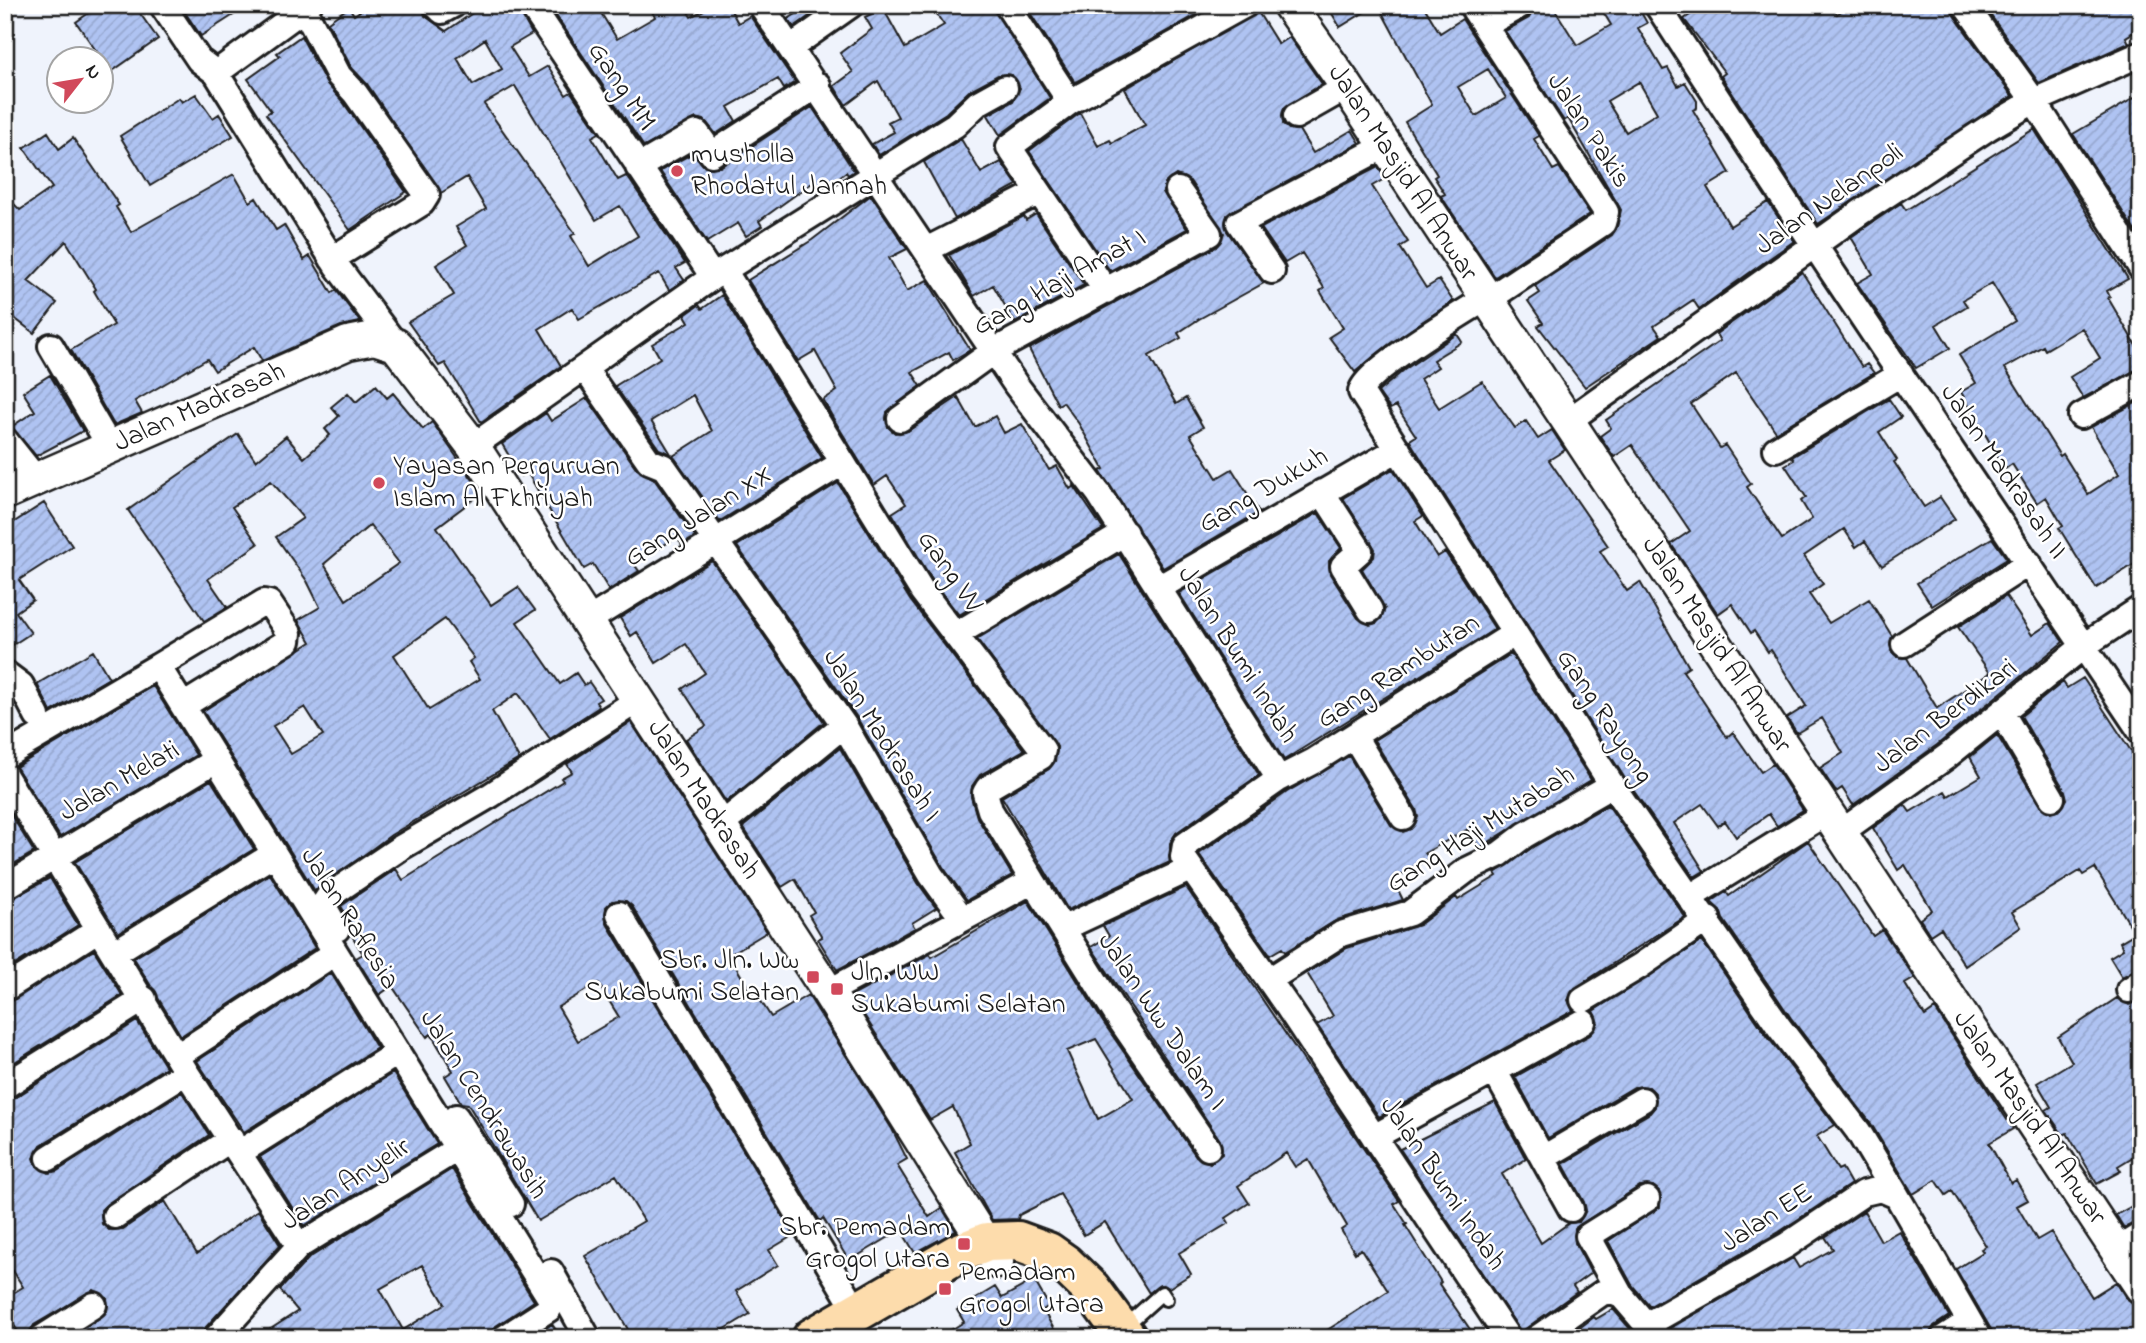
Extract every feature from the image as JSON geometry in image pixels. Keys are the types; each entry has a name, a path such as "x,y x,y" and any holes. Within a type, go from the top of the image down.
{"main road":[{"path":"812,1338 854,1325 957,1255 992,1252 1018,1241 1048,1252 1091,1289 1118,1335"}],"street":[{"name":"Jalan Madrasah","path":"162,5 199,60 216,73 332,259 473,446 828,992 992,1252"},
{"path":"436,5 444,12 453,5"},
{"name":"Gang MM","path":"531,5 638,167 719,274"},
{"name":"Jalan Bumi Indah","path":"761,5 928,249 994,351 1125,533 1279,779 1185,845 1182,853 1189,869 1269,979 1508,1338"},
{"path":"790,48 851,5"},
{"path":"1007,5 1070,102"},
{"path":"1106,291 1010,149 1070,102 1245,5"},
{"name":"Jalan Masjid Al Anwar","path":"1289,5 1347,87 1833,823 2129,1243 2141,1287"},
{"name":"Jalan Pakis","path":"1471,5 1606,212 1600,225 1486,300"},
{"path":"1485,26 1521,5"},
{"name":"Jalan Madrasah II","path":"1657,5 1813,247 2085,645 2141,733"},
{"path":"1965,5 2034,101 2141,268"},
{"path":"216,73 305,6 339,76 355,93 427,195 422,203 332,259"},
{"name":"Jalan Nelanpoli","path":"1568,421 1965,143 2034,101 2141,54"},
{"name":"Gang MM","path":"638,167 697,133 712,154 818,86"},
{"path":"1296,116 1347,87"},
{"path":"473,446 719,274 876,172 946,131 978,103 1005,88"},
{"path":"1272,271 1239,223 1385,146"},
{"name":"Gang Haji Amat I","path":"900,419 994,351 1209,234 1178,190"},
{"path":"928,249 1039,192"},
{"name":"Gang VV","path":"719,274 922,591 1044,753 988,788 985,793 990,810 1032,881"},
{"name":"Gang Rayong","path":"1486,300 1389,361 1364,382 1361,392 1612,785 1779,1027 1858,1131 1897,1196"},
{"name":"Jalan Madrasah","path":"5,493 348,343 374,338 396,345"},
{"path":"51,346 110,447"},
{"name":"Jalan Madrasah I","path":"585,369 649,461 663,467 844,725 931,875 962,918"},
{"path":"1776,449 1900,374"},
{"path":"2081,416 2141,383"},
{"path":"5,440 36,479"},
{"name":"Gang Dukuh","path":"1160,587 1398,449"},
{"name":"Gang Jalan XX","path":"587,621 842,463"},
{"path":"1322,492 1360,551 1343,566 1370,610"},
{"path":"957,634 1125,533"},
{"path":"1904,644 2029,563"},
{"path":"5,756 267,601 289,638 183,706"},
{"name":"Jalan Berdikari","path":"1690,897 1833,823 2002,713 2085,645 2141,608"},
{"name":"Gang Rambutan","path":"1279,779 1354,736 1514,634"},
{"name":"Jalan Raflesia","path":"158,666 551,1300 548,1309 504,1338"},
{"path":"5,673 21,685 37,716"},
{"name":"Jalan Cendrawasih","path":"588,1338 485,1162 323,905 327,898 378,862 491,795 638,700"},
{"path":"2002,713 2052,798"},
{"path":"720,826 844,725"},
{"path":"1354,736 1403,817"},
{"name":"Jalan Melati","path":"5,887 216,760"},
{"path":"5,776 182,1064 299,1246"},
{"name":"Gang Haji Mutabah","path":"1269,979 1341,934 1410,913 1467,870 1500,854 1525,835 1612,785"},
{"path":"114,953 274,854"},
{"path":"828,992 1032,881 1064,928 1189,869"},
{"path":"619,914 854,1325"},
{"path":"1374,1137 1495,1072 1707,919"},
{"name":"Jalan Ww Dalam I","path":"1064,928 1116,1014 1208,1148"},
{"path":"5,989 99,929"},
{"path":"49,1158 335,953"},
{"path":"8,1084 144,999"},
{"path":"115,1216 397,1053"},
{"path":"1495,1072 1571,1209"},
{"path":"1543,1158 1642,1100"},
{"name":"Jalan Anyelir","path":"216,1338 299,1246 457,1149"},
{"name":"Jalan EE","path":"1647,1199 1588,1238 1620,1294 1652,1331 1864,1193 1881,1189 1897,1196"},
{"path":"1897,1196 1974,1330 1943,1338"},
{"path":"1538,1338 1602,1293 1611,1291 1620,1294"},
{"path":"42,1338 94,1305"}],"lane":[{"path":"1118,1335 1162,1293 1166,1299"}],"building":[{"path":"100,5 134,5 158,39 116,68 116,46 93,46 76,22"},
{"path":"180,5 249,5 201,36"},
{"path":"369,5 422,5 425,16 446,31 474,12 470,5 516,5 532,34 510,47 529,77 548,66 566,95 571,92 599,133 592,137 618,180 626,176 629,179 685,263 676,268 684,280 669,290 659,273 579,319 572,308 539,329 561,366 481,422 445,363 439,366 408,322 454,295 436,265 467,245 456,227 486,209 467,177 441,193 367,84 351,67 328,22 349,7 354,15","holes":["485,39 502,69 473,85 457,58","515,86 596,220 620,206 638,236 589,266 571,236 575,233 484,104"]},
{"path":"549,5 596,5 617,39 655,17 652,12 665,5 684,5 691,17 713,5 728,5 738,23 750,16 795,82 784,89 778,79 728,107 736,121 716,134 704,120 696,118 644,147"},
{"path":"811,5 815,12 794,27 788,19"},
{"path":"930,5 992,5 1050,98 1000,135 988,115 1013,101 1020,88 1012,75 998,75 970,90 946,113 879,155 872,144 894,132 888,122 898,117 878,81 846,105 834,86 853,72 840,53 872,29 865,17 883,8 905,48 944,25"},
{"path":"1025,5 1214,5 1075,82"},
{"path":"1327,5 1376,5 1340,27"},
{"path":"1378,5 1423,5 1440,33 1462,19 1539,136 1534,139 1553,170 1559,167 1590,214 1495,277 1441,196 1445,194 1434,177 1437,175 1405,122 1432,105","holes":["1488,69 1506,98 1476,116 1458,87"]},
{"path":"1536,5 1552,5 1577,45 1611,25 1599,5 1637,5 1647,23 1638,28 1663,70 1668,68 1678,86 1685,82 1697,101 1697,108 1693,110 1730,173 1707,187 1730,226 1768,202 1794,241 1699,309 1693,300 1654,326 1661,336 1585,387 1538,326 1543,323 1528,301 1540,293 1535,286 1612,235 1621,210 1568,118 1564,121 1505,31 1529,18","holes":["1639,82 1657,113 1626,132 1607,101"]},
{"path":"1705,5 1831,5 1837,14 1851,5 1950,5 1953,14 2012,96 1818,224 1721,76 1725,73 1684,19"},
{"path":"2044,5 2049,12 2059,5 2141,5 2141,28 2126,37 2129,43 2039,83 1984,6"},
{"path":"1258,12 1278,44 1289,37 1322,84 1284,108 1283,124 1289,129 1299,130 1313,153 1352,130 1360,143 1227,215 1227,231 1264,283 1199,319 1178,333 1181,338 1149,356 1176,404 1186,398 1203,427 1190,435 1217,478 1232,469 1259,512 1163,568 1100,471 1104,469 1079,424 1063,402 1058,405 1029,349 1216,247 1224,233 1190,181 1176,175 1165,183 1163,192 1187,229 1110,271 1029,151 1080,113 1098,146 1110,140 1112,143 1145,125 1125,89"},
{"path":"301,36 326,83 343,102 406,192 350,230 266,114 271,111 248,79 280,56 277,53"},
{"path":"196,94 213,118 219,114 233,136 150,186 120,136 179,98 182,102"},
{"path":"2141,94 2141,227 2135,231 2073,134"},
{"path":"812,107 854,171 848,175 846,172 819,192 812,183 759,221 762,226 746,236 738,223 707,242 660,171 693,153 705,167 720,167"},
{"path":"2034,129 2128,279 2107,291 2110,297 2108,298 2141,354 2141,368 2083,398 2070,377 2100,358 2082,328 2045,350 2043,346 2005,368 2060,456 2063,454 2088,494 2119,474 2091,427 2141,400 2141,560 2096,588 2059,528 2063,526 2046,497 2037,503 2012,464 2005,469 1961,392 1976,383 1959,355 2015,321 1992,283 1963,300 1967,306 1936,325 1950,348 1916,368 1857,283 1873,274 1851,237 1901,203 1906,210"},
{"path":"48,132 59,149 73,138 119,205 116,207 131,232 234,174 250,202 256,198 276,230 284,225 304,260 310,256 332,293 336,290 360,322 341,326 262,361 254,347 215,371 207,359 135,401 142,413 114,425 71,350 114,325 94,291 96,289 66,241 28,281 57,303 34,333 5,311 5,195 20,210 52,188 24,148"},
{"path":"961,139 981,173 1001,162 1017,185 955,219 924,162"},
{"path":"1378,167 1386,178 1372,186 1408,242 1400,247 1426,288 1439,280 1453,301 1387,346 1355,372 1329,337 1343,328 1320,291 1324,288 1302,253 1285,263 1261,228"},
{"path":"871,195 907,249 889,258 907,291 927,280 970,350 953,360 949,352 912,372 921,386 887,412 888,427 895,433 908,431 958,397 975,427 995,416 1004,433 1022,424 1049,470 1057,466 1070,489 1074,486 1103,529 959,615 934,583 892,513 906,504 887,476 874,485 823,400 837,391 815,351 798,361 748,280 812,240"},
{"path":"1036,214 1084,285 1015,323 993,285 974,296 949,255 1024,216 1026,220"},
{"path":"1802,272 1862,367 1867,364 1874,373 1776,432 1736,373 1691,404 1720,448 1725,445 1751,484 1747,487 1782,539 1812,519 1801,501 1806,497 1785,465 1794,460 1792,457 1889,399 1901,417 1879,432 1897,460 1894,462 1924,507 1940,497 1955,519 1882,566 1865,541 1856,547 1844,529 1804,556 1823,584 1809,594 1829,623 1869,599 1892,636 1891,651 1898,657 1907,658 1937,708 1990,673 1958,627 2006,596 2032,635 2050,623 2063,642 1937,745 1853,805 1842,788 1836,792 1820,768 1843,753 1822,718 1797,733 1787,718 1806,706 1771,650 1768,652 1754,631 1751,633 1732,604 1718,614 1671,544 1690,531 1632,445 1614,457 1600,436 1611,428 1606,420 1720,341 1716,334"},
{"path":"722,295 822,458 720,521 673,456 712,431 693,395 651,421 671,454 659,449 615,386 660,358 652,344 689,322 685,315 699,305 702,309"},
{"path":"1457,334 1462,342 1433,360 1438,367 1420,379 1439,408 1482,381 1515,428 1526,421 1538,439 1552,430 1565,450 1549,460 1608,546 1600,551 1627,591 1640,582 1689,667 1683,671 1727,737 1733,732 1761,772 1773,764 1803,810 1777,826 1769,814 1736,837 1725,821 1718,826 1702,804 1674,823 1704,871 1694,877 1624,777 1411,443 1410,440 1416,436 1396,406 1390,409 1378,392 1404,370"},
{"path":"50,375 83,431 36,456 11,427 35,411 23,392"},
{"path":"376,385 387,398 393,393 423,429 432,422 482,493 437,527 491,605 518,587 535,610 517,622 560,684 576,673 584,685 589,682 601,699 596,702 599,707 550,739 518,693 492,711 519,759 391,835 315,891 203,711 311,642 298,620 320,607 307,581 276,537 303,518 271,481 232,507 258,544 208,579 227,607 204,621 128,510 238,434 256,461 286,436 304,458 330,435 325,429 339,416 331,407 348,393 356,402","holes":["370,525 399,563 346,600 324,564","445,619 474,658 469,662 480,679 429,710 394,655","305,707 323,735 291,754 273,726"]},
{"path":"587,398 637,469 654,479 695,537 682,545 677,537 634,564 639,571 609,590 593,564 584,569 527,472 521,476 502,444 546,413 551,421"},
{"path":"1393,469 1423,516 1415,521 1437,557 1445,552 1495,629 1284,760 1179,593 1318,513 1341,548 1329,561 1330,574 1358,618 1370,625 1377,623 1385,609 1362,569 1374,557 1375,549 1343,498"},
{"path":"838,483 910,600 1024,750 980,775 972,786 971,797 977,817 1012,875 967,900 943,867 856,716 737,546"},
{"path":"44,503 72,546 19,580 33,600 16,612 31,633 5,650 5,528"},
{"path":"1992,538 2007,559 1932,606 1917,583"},
{"path":"1119,554 1259,775 1176,833 1170,843 1170,862 1068,910 1002,797 1049,769 1055,761 1057,747 977,639"},
{"path":"712,561 824,722 726,802 686,739 706,726 682,689 705,673 686,644 656,663 637,632 631,636 620,618"},
{"path":"93,651 109,678 51,712 37,684"},
{"path":"1511,654 1591,780 1479,848 1468,829 1425,853 1429,858 1393,880 1403,900 1337,920 1285,952 1282,948 1270,955 1199,854 1287,792 1349,756 1391,825 1403,832 1411,829 1418,817 1416,809 1374,740"},
{"path":"2083,678 2133,754 2141,749 2141,967 2122,977 2110,957 2123,949 2120,942 2135,933 2095,868 2083,875 2080,871 2012,912 2021,927 1965,966 1941,928 1930,935 1920,919 1932,910 1905,865 1898,870 1873,828 1905,805 1910,812 1945,791 1948,796 1981,776 1970,757 1997,735 2040,806 2051,813 2060,810 2067,799 2065,791 2021,716 2063,682 2067,688"},
{"path":"153,686 196,755 60,837 16,767"},
{"path":"631,722 767,932 729,955 752,994 755,992 771,1017 808,995 892,1129 907,1159 897,1165 929,1217 942,1208 956,1231 915,1253 901,1230 849,1261 823,1218 820,1221 632,906 626,901 612,901 606,907 606,922 794,1235 769,1250 778,1265 736,1291 750,1314 710,1338 633,1338 585,1256 644,1221 616,1175 538,1221 468,1104 461,1103 445,1076 453,1071 431,1034 427,1037 392,986 379,995 356,958 363,954 351,934 350,922 341,906 396,869 403,880 563,781 561,778 572,772 567,764","holes":["598,983 619,1017 578,1041 558,1007"]},
{"path":"840,748 918,883 936,908 912,923 915,928 837,970 818,939 822,937 809,915 814,912 795,879 782,887 743,827"},
{"path":"211,780 254,849 118,933 75,862"},
{"path":"5,805 34,852 5,869"},
{"path":"1608,805 1685,917 1575,988 1568,1000 1573,1011 1379,1117 1317,1025 1333,1016 1307,973 1347,948 1419,925 1456,897 1458,900 1497,876 1495,873 1533,847"},
{"path":"1808,841 1873,936 1882,930 1915,978 1905,984 1925,1016 1935,1009 2013,1129 1989,1143 2011,1183 2016,1180 2028,1200 2017,1206 2037,1240 2051,1232 2092,1297 2116,1282 2126,1298 2141,1309 2141,1333 2133,1338 1996,1338 1956,1269 1983,1252 1981,1249 1986,1246 1952,1191 1946,1195 1936,1180 1913,1194 1870,1122 1791,1018 1723,919 1720,910 1711,902 1726,892 1729,896"},
{"path":"270,874 315,948 181,1036 134,958"},
{"path":"50,878 78,925 5,971 5,902"},
{"path":"1186,887 1399,1201 1394,1204 1407,1224 1405,1225 1441,1282 1439,1284 1476,1338 1315,1338 1388,1291 1361,1249 1355,1253 1341,1230 1347,1226 1308,1159 1295,1167 1286,1153 1238,1186 1249,1203 1226,1218 1229,1223 1179,1253 1191,1274 1169,1288 1160,1285 1149,1293 1105,1222 1084,1235 1060,1194 1019,1215 1018,1219 992,1220 955,1152 970,1143 953,1107 930,1120 852,996 930,954 932,957 1028,901 1103,1022 1196,1156 1210,1163 1222,1154 1220,1140 1091,947 1109,936 1103,926","holes":["1096,1039 1133,1099 1098,1119 1067,1051"]},
{"path":"1702,941 1767,1036 1835,1125 1817,1136 1838,1170 1842,1168 1851,1184 1779,1232 1650,1306 1632,1285 1608,1241 1660,1207 1659,1191 1653,1186 1640,1186 1575,1228 1575,1243 1591,1273 1573,1286 1577,1292 1521,1332 1400,1149 1495,1102 1526,1159 1502,1174 1541,1243 1569,1223 1579,1222 1586,1210 1584,1202 1563,1164 1650,1113 1655,1107 1655,1093 1649,1087 1634,1087 1548,1138 1515,1077 1590,1035 1598,1023 1593,1011"},
{"path":"94,950 122,995 5,1068 5,1004"},
{"path":"331,973 377,1048 244,1132 197,1061"},
{"path":"2117,998 2129,1005 2141,1000 2141,1152 2118,1166 2121,1171 2097,1184 2067,1133 2063,1135 2046,1110 2051,1107 2037,1083 2072,1062 2058,1037"},
{"path":"137,1021 166,1067 41,1145 34,1158 37,1166 49,1173 57,1171 182,1092 209,1135 107,1204 101,1210 102,1224 109,1230 123,1229 165,1201 197,1254 258,1210 280,1245 205,1328 202,1338 70,1338 107,1311 107,1298 94,1290 34,1325 27,1338 22,1338 5,1311 5,1298 23,1287 5,1258 5,1098 16,1097"},
{"path":"393,1073 437,1144 304,1226 260,1157"},
{"path":"452,1169 534,1301 496,1326 489,1338 257,1338 298,1311 280,1290 309,1258","holes":["422,1265 445,1304 403,1330 380,1289"]},
{"path":"2141,1201 2141,1220 2124,1228 2116,1215"},
{"path":"1864,1211 1881,1241 1899,1231 1949,1316 1934,1326 1928,1338 1671,1338 1669,1329 1793,1258 1799,1268 1833,1249 1825,1237"},
{"path":"1034,1280 1049,1306 1043,1310 1059,1338 938,1338 964,1322 957,1310 995,1287 1002,1298"},
{"path":"1613,1309 1638,1338 1566,1338 1594,1317 1596,1319"},
{"path":"552,1324 561,1338 532,1338"}],"place":[{"name":"musholla Rhodatul Jannah","path":"677,171"},
{"name":"Yayasan Perguruan Islam Al Fkhriyah","path":"379,483"},
{"name":"Sbr. Jln. Ww Sukabumi Selatan","path":"813,977"},
{"name":"Jln. WW Sukabumi Selatan","path":"837,989"},
{"name":"Sbr. Pemadam Grogol Utara","path":"964,1244"},
{"name":"Pemadam Grogol Utara","path":"945,1289"}]}
